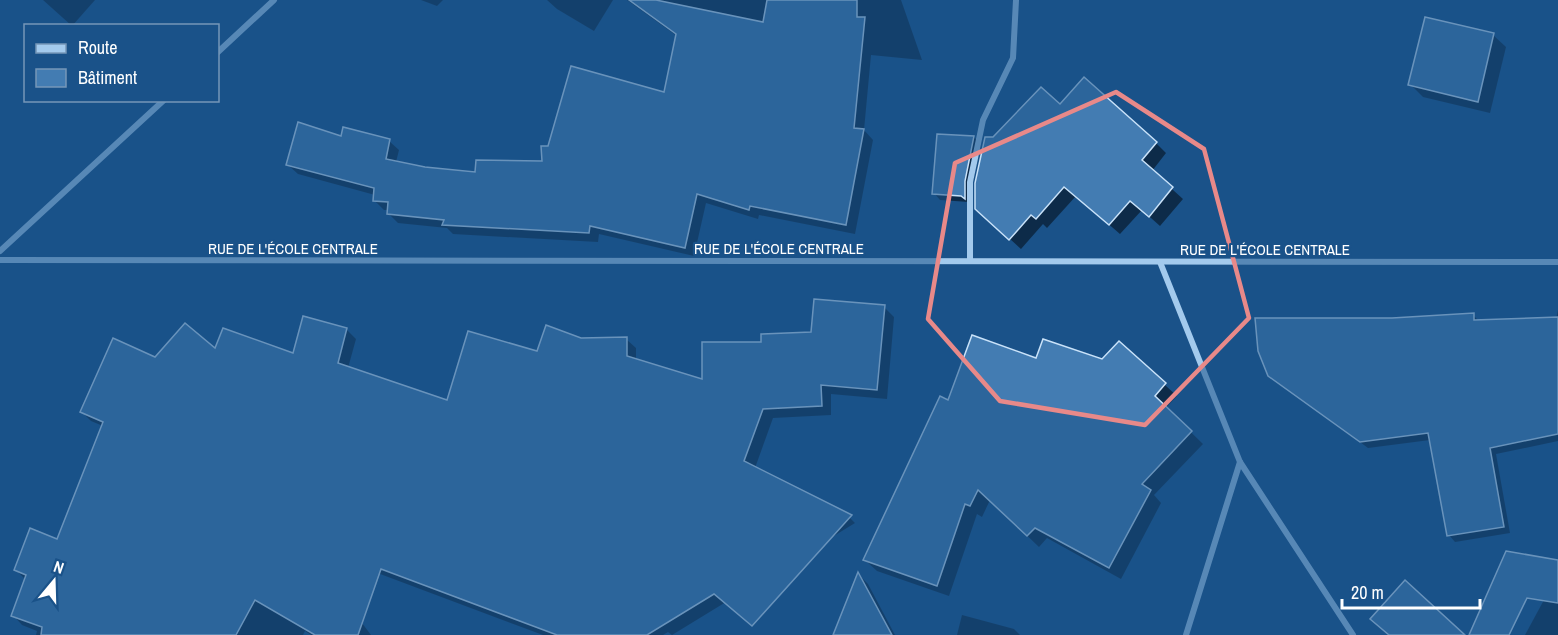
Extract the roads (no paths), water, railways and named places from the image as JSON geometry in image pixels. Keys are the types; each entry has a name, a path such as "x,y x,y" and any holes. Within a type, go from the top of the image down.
{"street":[{"path":"219,51 274,0"},
{"path":"970,261 970,182 983,120 1013,58 1016,0"},
{"path":"0,251 162,102"},
{"name":"RUE DE L'ÉCOLE CENTRALE","path":"0,260 1558,262"},
{"path":"1160,262 1240,462 1353,635"},
{"path":"1186,635 1240,462"}]}
